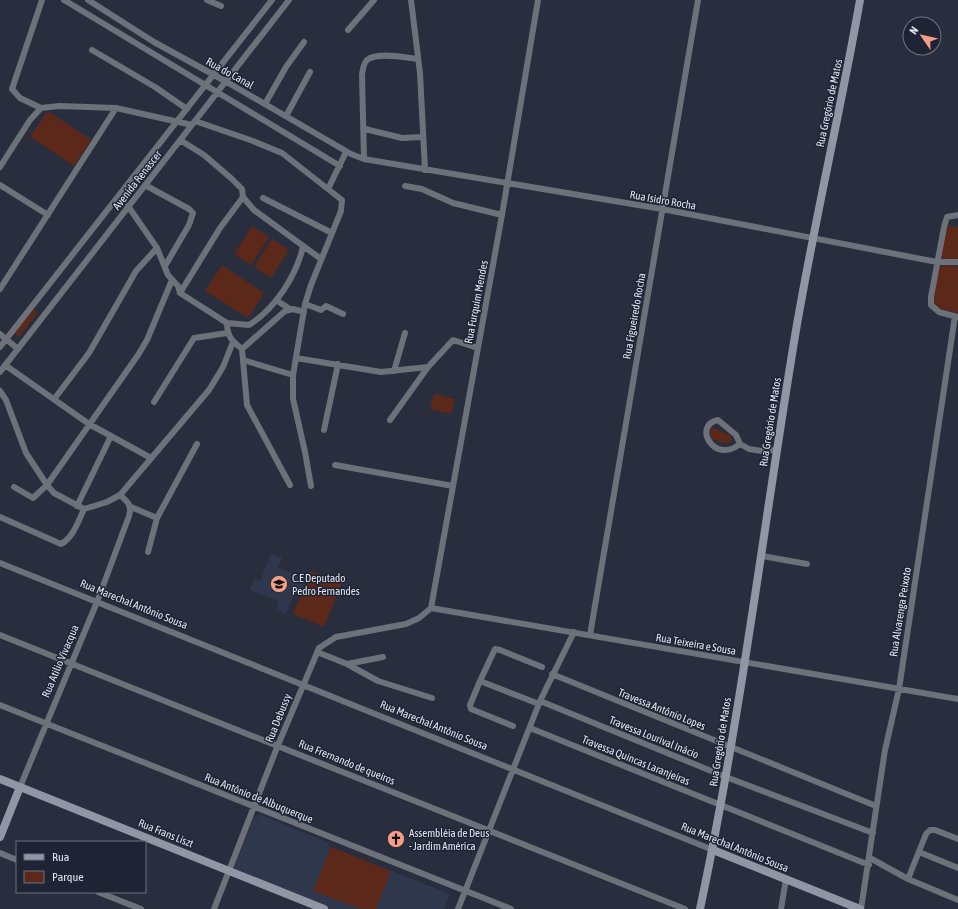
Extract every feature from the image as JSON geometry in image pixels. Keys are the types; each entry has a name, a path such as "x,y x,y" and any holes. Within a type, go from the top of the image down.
{"street":[{"path":"42,0 12,89 16,95 42,108 60,106 116,108 193,123 253,141 282,153 342,200 342,206 320,259 305,304 293,375 292,399 305,452 310,486"},
{"path":"64,0 340,166"},
{"name":"Rua do Canal","path":"88,0 154,42 214,74 346,152 364,159"},
{"path":"98,6 102,0"},
{"path":"207,0 221,6"},
{"name":"Avenida Renascer","path":"0,347 272,0"},
{"name":"Avenida Renascer","path":"0,372 289,0"},
{"path":"348,30 374,0"},
{"path":"411,0 417,59 420,73 425,170"},
{"name":"Rua Furquim Mendes","path":"431,608 508,183 538,0"},
{"name":"Rua Figueiredo Rocha","path":"590,635 698,0"},
{"name":"Rua Gregório de Matos","path":"700,909 713,850 731,748 762,556 776,450 811,239 851,53 860,0"},
{"path":"265,104 286,67 304,42"},
{"path":"92,50 155,87 188,109"},
{"path":"364,159 362,74 364,64 372,58 383,56 417,59"},
{"path":"286,116 310,72"},
{"path":"0,166 30,120 42,108"},
{"path":"0,289 116,108"},
{"path":"364,129 402,138 423,137"},
{"path":"180,140 204,155 242,189 243,197 254,210 320,259"},
{"path":"328,189 346,152"},
{"name":"Rua Isidro Rocha","path":"364,159 662,210 937,262 958,262"},
{"path":"0,185 48,215"},
{"path":"145,185 189,209 193,213 189,225 165,266"},
{"path":"405,186 422,189 453,204 502,215"},
{"path":"180,294 220,228 243,197"},
{"path":"263,198 332,232"},
{"path":"128,206 157,248 172,280 178,286 180,294 227,323 249,325 276,300 301,257 304,247"},
{"path":"956,317 939,312 931,306 931,297 947,217 958,215"},
{"path":"55,398 89,353 136,271 157,248"},
{"path":"14,487 33,498 47,485 147,340 172,280"},
{"path":"276,300 290,309 304,312"},
{"path":"305,304 321,310 326,306 343,314"},
{"path":"242,349 282,313 290,309"},
{"name":"Rua Alvarenga Peixoto","path":"860,909 869,865 876,806 889,730 898,688 956,317"},
{"path":"227,323 227,333 233,342 242,349 247,405 290,485"},
{"path":"154,402 183,358 194,338 227,333"},
{"path":"394,371 405,333"},
{"path":"0,334 18,349"},
{"path":"390,420 428,367 453,340 478,348"},
{"path":"0,391 6,400 26,453 47,485 54,493 77,506 84,508 103,504 120,495 209,390 223,367 233,342"},
{"path":"296,358 381,372 428,367"},
{"path":"243,360 293,375"},
{"path":"324,430 338,364"},
{"path":"5,365 55,398 90,424 151,458"},
{"path":"740,444 734,450 726,452 714,448 706,434 708,426 712,422 718,420 736,435 740,444 749,449 762,451 776,450"},
{"path":"77,506 111,436"},
{"path":"148,552 157,518 197,444"},
{"path":"335,465 453,486"},
{"path":"120,495 131,507 157,518"},
{"name":"Rua Atilio Vivacqua","path":"0,837 97,602 131,507"},
{"path":"0,517 61,544 66,542 84,508"},
{"path":"762,556 807,564"},
{"name":"Rua Marechal Antônio Sousa","path":"0,563 860,909"},
{"name":"Rua Teixeira e Sousa","path":"431,608 958,699"},
{"name":"Rua Debussy","path":"214,909 278,745 317,652 324,644 336,637 406,624 418,618 431,608"},
{"path":"458,909 552,674 574,632"},
{"name":"Rua Frernando de queiros","path":"0,635 685,909"},
{"path":"513,726 471,709 470,705 495,649 542,666"},
{"path":"317,652 347,664 378,681 432,698"},
{"path":"347,664 383,657"},
{"name":"Travessa Antônio Lopes","path":"552,674 876,806"},
{"name":"Travessa Lourival Inácio","path":"480,681 873,833"},
{"name":"Rua Antônio de Albuquerque","path":"0,705 511,909"},
{"name":"Travessa Quincas Laranjeiras","path":"530,728 869,865"},
{"name":"Rua Frans Liszt","path":"0,779 324,909"},
{"path":"908,879 926,834 930,830 934,830 958,839"},
{"path":"919,852 958,868"},
{"path":"0,853 16,860"},
{"path":"870,858 908,879 958,900"},
{"path":"781,909 786,879"},
{"path":"101,893 141,909"}],"shaded area":[{"name":"C.E Deputado Pedro Fernandes","path":"271,554 282,558 278,568 308,579 303,590 297,587 286,614 276,610 279,601 250,590 254,579 260,581"},
{"path":"259,814 329,843 328,846 450,894 444,909 331,909 232,870 254,817 257,818"}],"green space":[{"path":"48,111 91,140 74,166 30,137"},
{"path":"252,226 269,237 251,265 234,254"},
{"path":"946,226 958,227 958,260 943,259 941,254"},
{"path":"272,239 289,250 271,278 254,267"},
{"path":"222,265 264,293 248,318 205,291"},
{"path":"946,265 958,267 958,313 938,308 933,304 938,271 940,267"},
{"path":"33,309 38,312 19,337 14,333"},
{"path":"434,394 455,399 451,414 430,409"},
{"path":"714,428 730,435 732,440 730,443 722,443 712,439 710,429"},
{"path":"311,571 342,583 324,627 293,614"},
{"path":"331,847 391,871 376,909 361,909 313,891"}],"place":[{"name":"C.E Deputado Pedro Fernandes","path":"279,584"},
{"name":"Assembléia de Deus - Jardim América","path":"396,839"}]}
